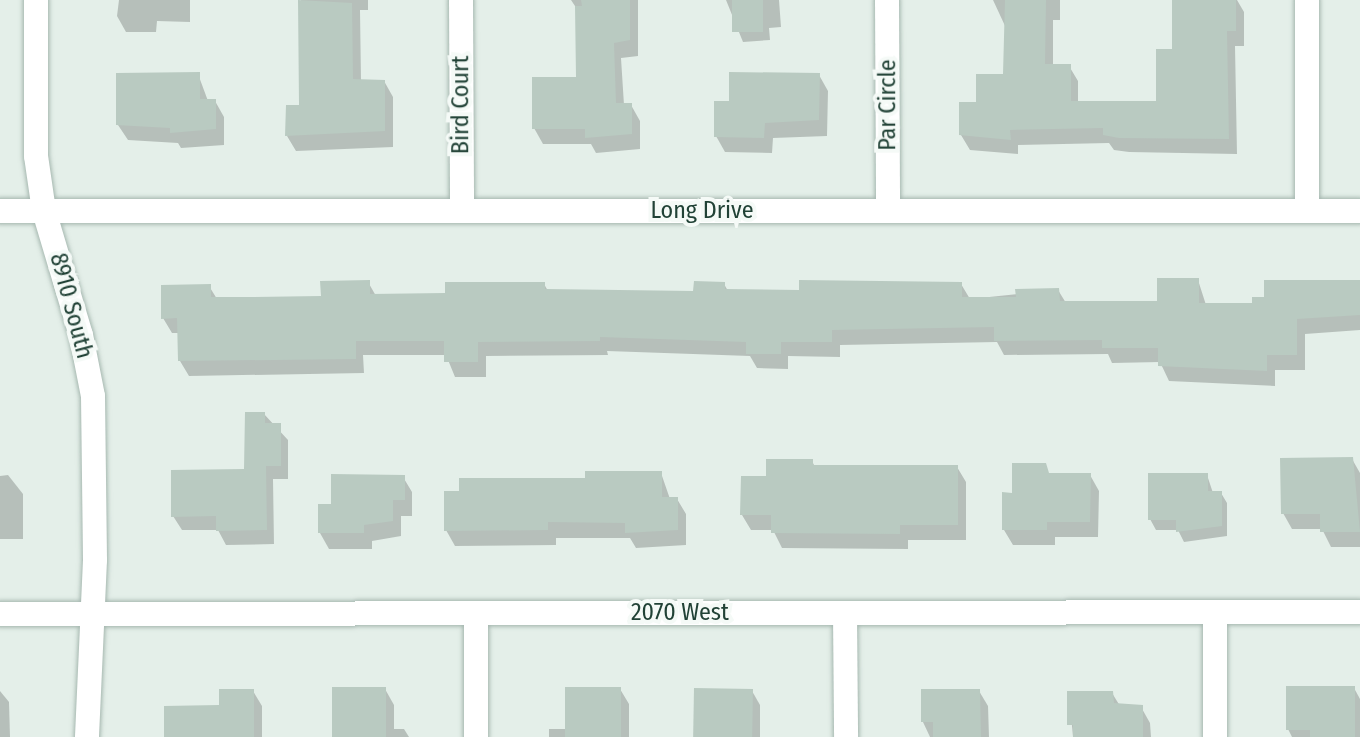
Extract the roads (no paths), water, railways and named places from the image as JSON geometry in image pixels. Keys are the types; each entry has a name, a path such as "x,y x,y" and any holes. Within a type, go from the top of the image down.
{"street":[{"name":"8910 South","path":"36,0 36,156 44,211 81,335 93,396 95,560 89,614 87,737"},
{"name":"Bird Court","path":"461,0 462,211"},
{"name":"Par Circle","path":"887,0 888,211"},
{"path":"1307,0 1307,211"},
{"name":"Long Drive","path":"0,211 1360,211"},
{"path":"1215,612 1215,737"},
{"name":"2070 West","path":"0,614 1360,612"},
{"path":"476,613 476,737"},
{"path":"845,613 846,737"}]}
